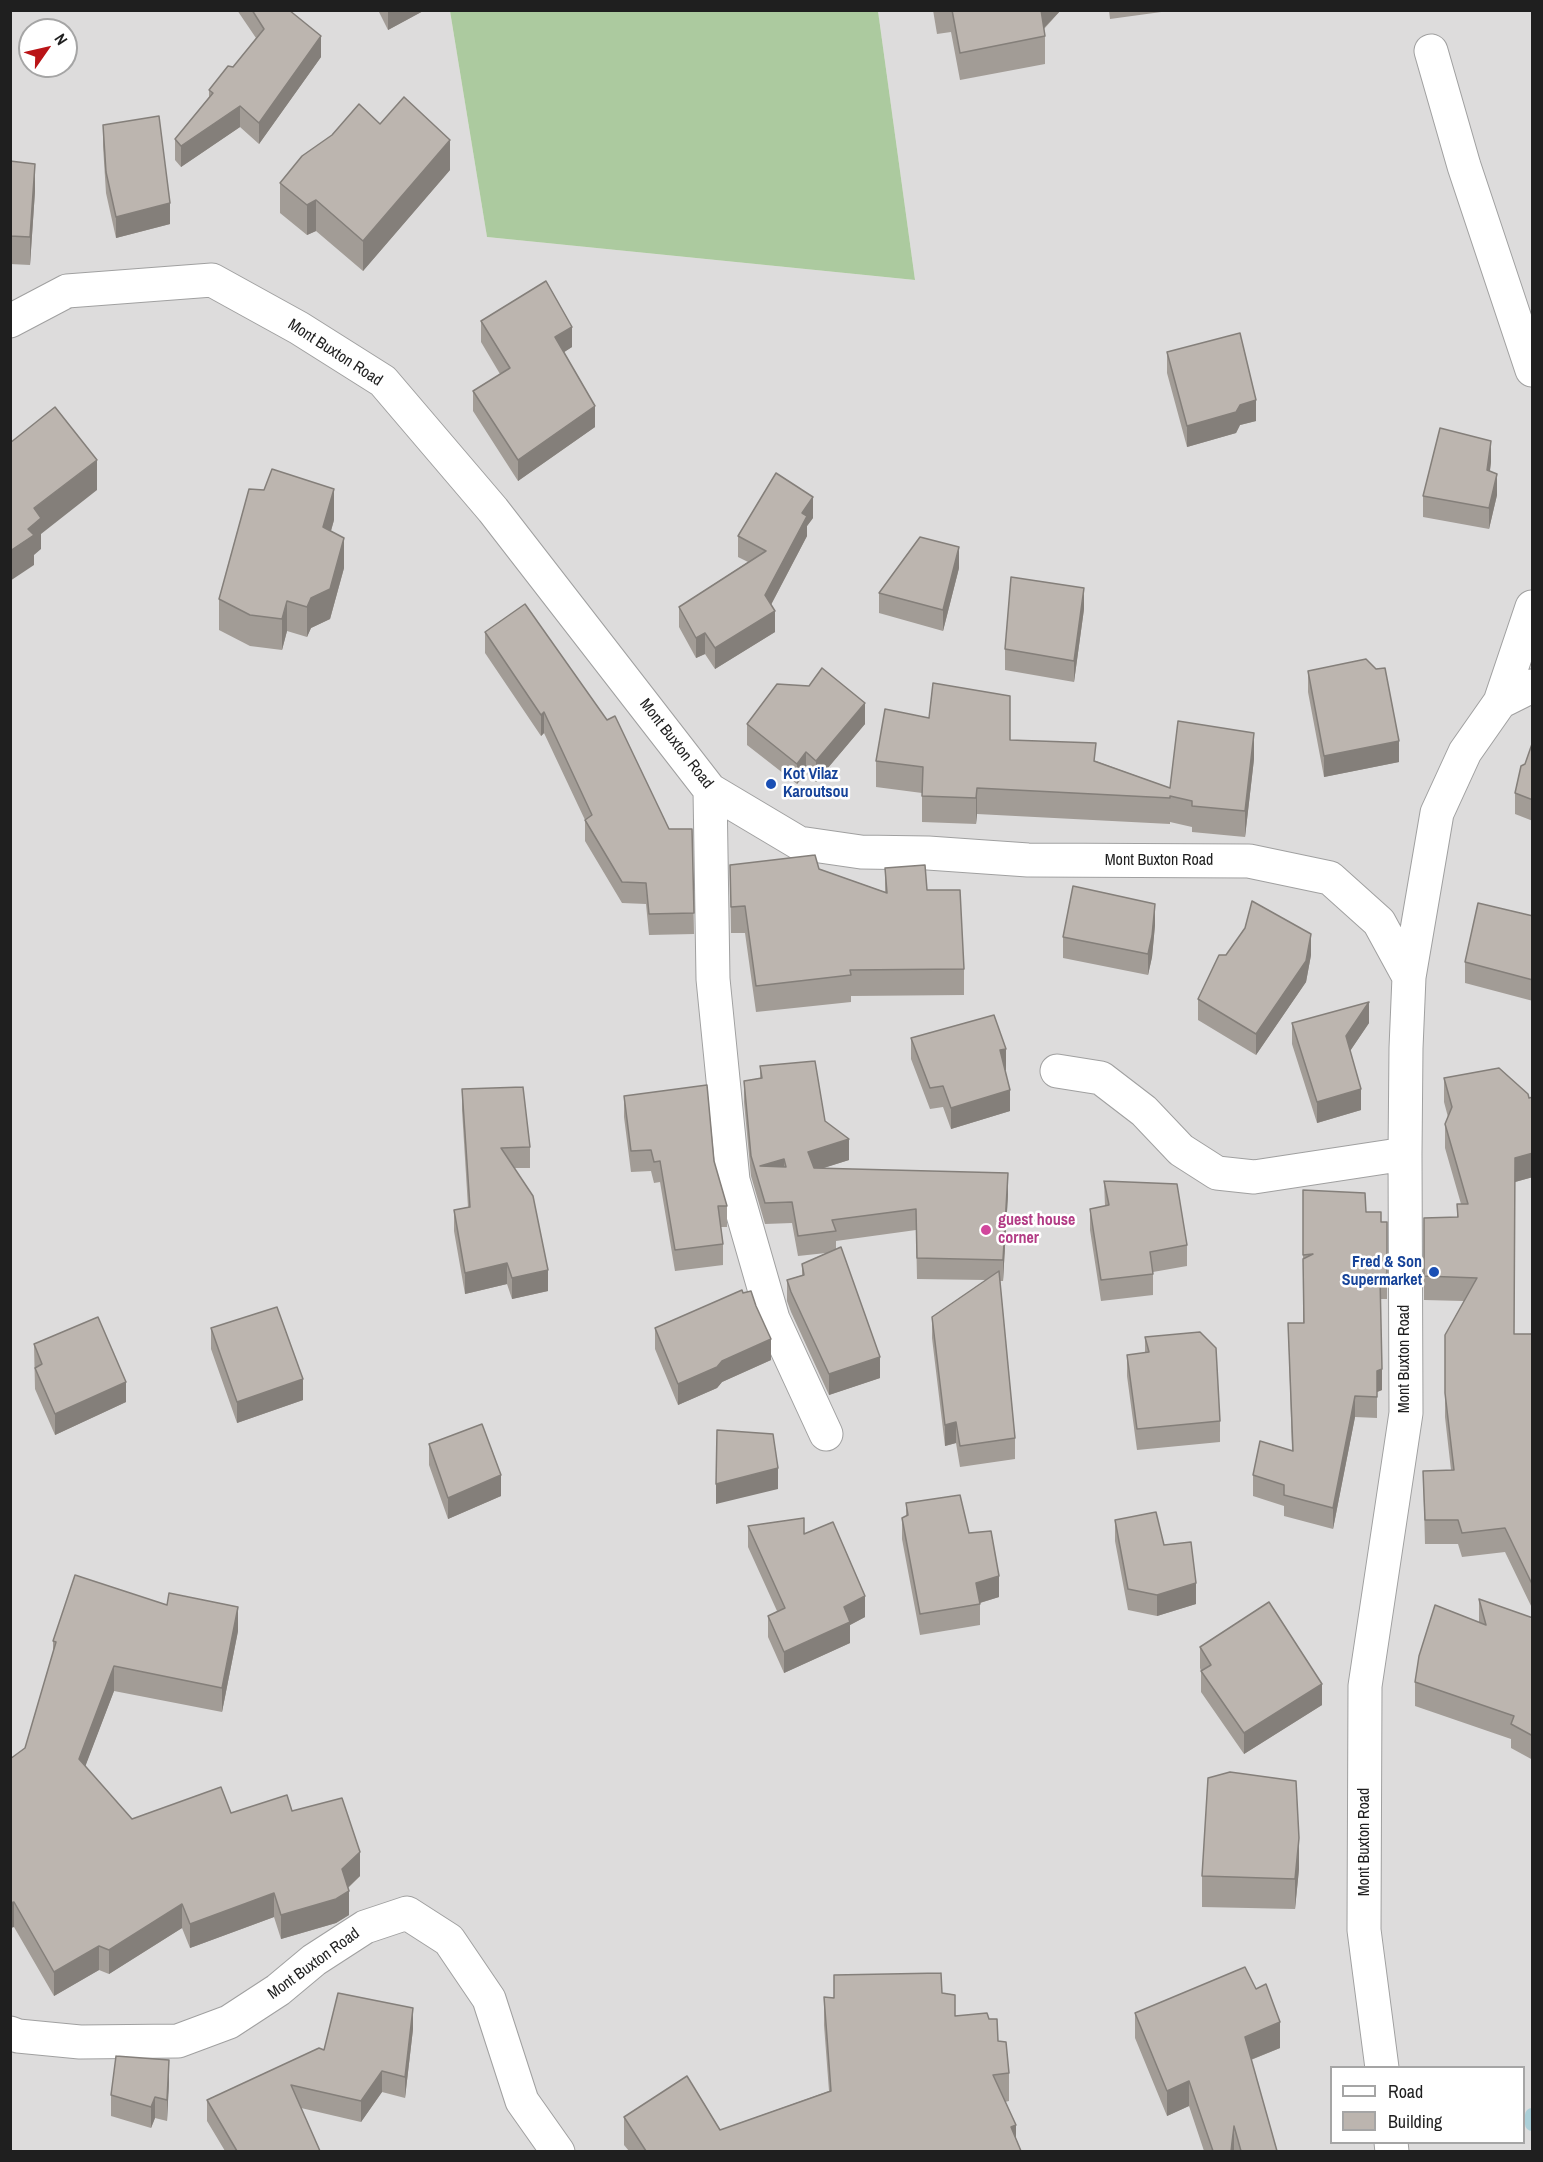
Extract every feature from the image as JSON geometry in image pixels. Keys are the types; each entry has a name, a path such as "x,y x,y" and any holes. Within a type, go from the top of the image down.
{"street":[{"path":"1431,51 1464,166 1533,370"},
{"name":"Mont Buxton Road","path":"10,321 67,291 212,280 299,328 383,381 493,510 710,790 799,843 861,852 928,853 1028,860 1249,861 1330,878 1379,922 1410,977 1406,1048 1405,1154 1406,1413 1365,1686 1365,1930 1382,2066"},
{"path":"1410,977 1437,813 1465,752 1500,702 1533,607"},
{"path":"1500,702 1533,686"},
{"path":"710,790 713,979 733,1180 773,1319 826,1434"},
{"path":"1057,1071 1101,1078 1144,1111 1181,1150 1217,1173 1254,1177 1405,1154"},
{"name":"Mont Buxton Road","path":"10,2033 18,2036 80,2042 178,2041 229,2022 278,1990 314,1960 365,1927 407,1913 449,1940 489,1999 522,2101 558,2151"}],"shaded area":[{"path":"11,11 450,11 487,237 915,280 878,11 1532,11 1532,2151 11,2152"}],"green space":[{"path":"450,11 878,11 915,280 487,237"}],"building":[{"path":"252,10 289,10 321,36 259,123 240,106 181,146 175,139 213,93 209,90 228,66 233,67 264,29"},
{"path":"952,10 1041,10 1045,36 960,53"},
{"path":"404,97 450,140 363,241 316,200 307,205 280,183 302,156 332,135 359,104 380,124"},
{"path":"159,116 170,203 116,217 106,172 103,125"},
{"path":"10,161 35,164 30,237 10,236"},
{"path":"546,281 572,327 555,337 595,406 518,460 473,391 510,368 481,321"},
{"path":"1240,333 1256,400 1240,405 1236,412 1187,426 1167,352"},
{"path":"55,407 97,460 34,508 41,518 28,529 34,535 10,551 10,443"},
{"path":"1440,428 1491,441 1487,470 1497,474 1489,508 1423,496"},
{"path":"272,469 334,489 323,527 344,538 330,589 311,598 307,607 287,601 282,619 250,615 219,599 249,489 264,490"},
{"path":"776,473 813,497 802,513 807,516 765,595 775,611 715,648 705,633 696,638 679,607 766,551 738,536"},
{"path":"920,537 959,547 943,610 879,593"},
{"path":"1011,577 1084,588 1074,661 1005,649"},
{"path":"525,604 607,720 615,716 669,829 692,829 694,913 649,914 646,883 622,882 585,820 592,815 544,712 541,715 485,632"},
{"path":"1366,659 1376,669 1385,668 1399,741 1324,756 1308,671"},
{"path":"822,668 865,703 816,761 806,752 797,764 747,724 777,684 809,686"},
{"path":"933,683 1010,696 1010,740 1096,743 1094,761 1170,788 1178,721 1254,733 1245,811 1192,806 1192,801 1170,796 1170,798 977,788 976,798 922,796 923,767 876,761 885,709 929,718"},
{"path":"1533,741 1533,800 1515,793 1521,766 1525,764"},
{"path":"815,855 819,869 887,893 885,868 925,865 927,890 960,890 964,969 850,970 851,975 756,986 745,906 731,907 730,865"},
{"path":"1073,886 1155,904 1148,954 1063,937"},
{"path":"1252,901 1311,934 1306,961 1256,1034 1198,999 1219,955 1226,955 1245,928"},
{"path":"1478,903 1533,916 1533,980 1465,962"},
{"path":"1369,1002 1346,1036 1361,1089 1317,1102 1292,1023"},
{"path":"994,1015 1006,1049 1000,1050 1010,1090 951,1108 943,1086 930,1088 911,1038"},
{"path":"815,1061 825,1121 849,1139 808,1152 814,1168 1008,1173 1003,1260 917,1258 916,1209 832,1220 836,1231 798,1236 792,1202 765,1203 751,1156 744,1081 762,1078 760,1066","holes":["784,1159 786,1167 760,1166"]},
{"path":"1499,1068 1528,1094 1529,1098 1533,1097 1533,1153 1515,1158 1514,1334 1533,1334 1533,1586 1505,1528 1462,1533 1458,1520 1425,1520 1423,1471 1454,1470 1445,1393 1445,1335 1477,1278 1424,1276 1424,1218 1458,1217 1457,1204 1468,1204 1445,1124 1452,1107 1444,1078"},
{"path":"707,1085 714,1161 727,1206 718,1206 723,1244 675,1250 660,1161 654,1162 651,1150 631,1151 624,1096"},
{"path":"523,1087 530,1147 501,1148 533,1196 548,1270 512,1278 507,1263 465,1273 454,1210 470,1207 462,1089"},
{"path":"1104,1181 1177,1184 1187,1245 1150,1252 1153,1274 1101,1280 1090,1209 1109,1205"},
{"path":"1303,1190 1365,1193 1366,1212 1381,1212 1381,1222 1387,1222 1387,1278 1380,1278 1382,1369 1377,1371 1377,1397 1355,1396 1333,1508 1284,1495 1284,1485 1253,1475 1260,1441 1293,1451 1288,1323 1304,1323 1303,1259 1313,1254 1303,1255"},
{"path":"841,1247 880,1357 829,1374 787,1280 804,1275 802,1264"},
{"path":"999,1271 1015,1438 960,1446 956,1422 945,1425 932,1317"},
{"path":"742,1290 743,1293 751,1291 771,1339 678,1384 655,1328"},
{"path":"277,1307 303,1379 237,1402 211,1328"},
{"path":"98,1317 126,1382 55,1414 35,1368 42,1364 34,1344"},
{"path":"1200,1332 1216,1348 1220,1421 1137,1429 1127,1355 1149,1352 1145,1337"},
{"path":"482,1424 501,1475 448,1498 429,1444"},
{"path":"717,1430 773,1434 778,1468 716,1484"},
{"path":"960,1495 969,1533 991,1531 999,1576 976,1583 980,1604 920,1614 902,1518 908,1515 906,1503"},
{"path":"1156,1512 1164,1545 1191,1542 1196,1583 1157,1595 1128,1589 1115,1520"},
{"path":"804,1518 804,1534 833,1522 865,1596 844,1607 850,1622 784,1652 768,1616 785,1608 748,1526"},
{"path":"75,1575 167,1605 169,1593 238,1607 222,1688 114,1666 79,1759 132,1819 221,1787 231,1813 287,1795 292,1811 342,1798 360,1852 342,1869 349,1891 336,1899 281,1915 274,1893 190,1924 182,1904 109,1950 99,1946 54,1972 14,1902 10,1903 10,1759 25,1748 56,1642 53,1641"},
{"path":"1479,1599 1533,1618 1533,1736 1511,1724 1514,1716 1415,1682 1419,1656 1435,1605 1486,1625"},
{"path":"1269,1602 1322,1684 1244,1733 1201,1671 1211,1665 1200,1647"},
{"path":"1230,1772 1296,1781 1299,1838 1295,1879 1202,1876 1208,1778"},
{"path":"1245,1967 1256,1989 1266,1984 1280,2022 1245,2037 1277,2151 1241,2151 1234,2126 1231,2151 1213,2151 1189,2081 1167,2091 1135,2013"},
{"path":"941,1973 942,1993 955,1995 955,2016 987,2013 989,2019 997,2019 998,2041 1006,2042 1009,2073 993,2075 1016,2125 1011,2127 1021,2151 646,2151 624,2117 687,2076 720,2130 831,2091 824,1997 834,1998 834,1975"},
{"path":"338,1993 413,2008 405,2077 382,2071 361,2101 291,2085 320,2151 237,2151 207,2100 319,2048 324,2050"},
{"path":"116,2056 169,2060 167,2100 155,2097 151,2107 111,2095"}],"waterway":[{"path":"1532,2115 1532,2124"}],"place":[{"name":"Kot Vilaz Karoutsou","path":"771,784"},
{"name":"guest house corner","path":"986,1230"},
{"name":"Fred & Son Supermarket","path":"1434,1272"}]}
